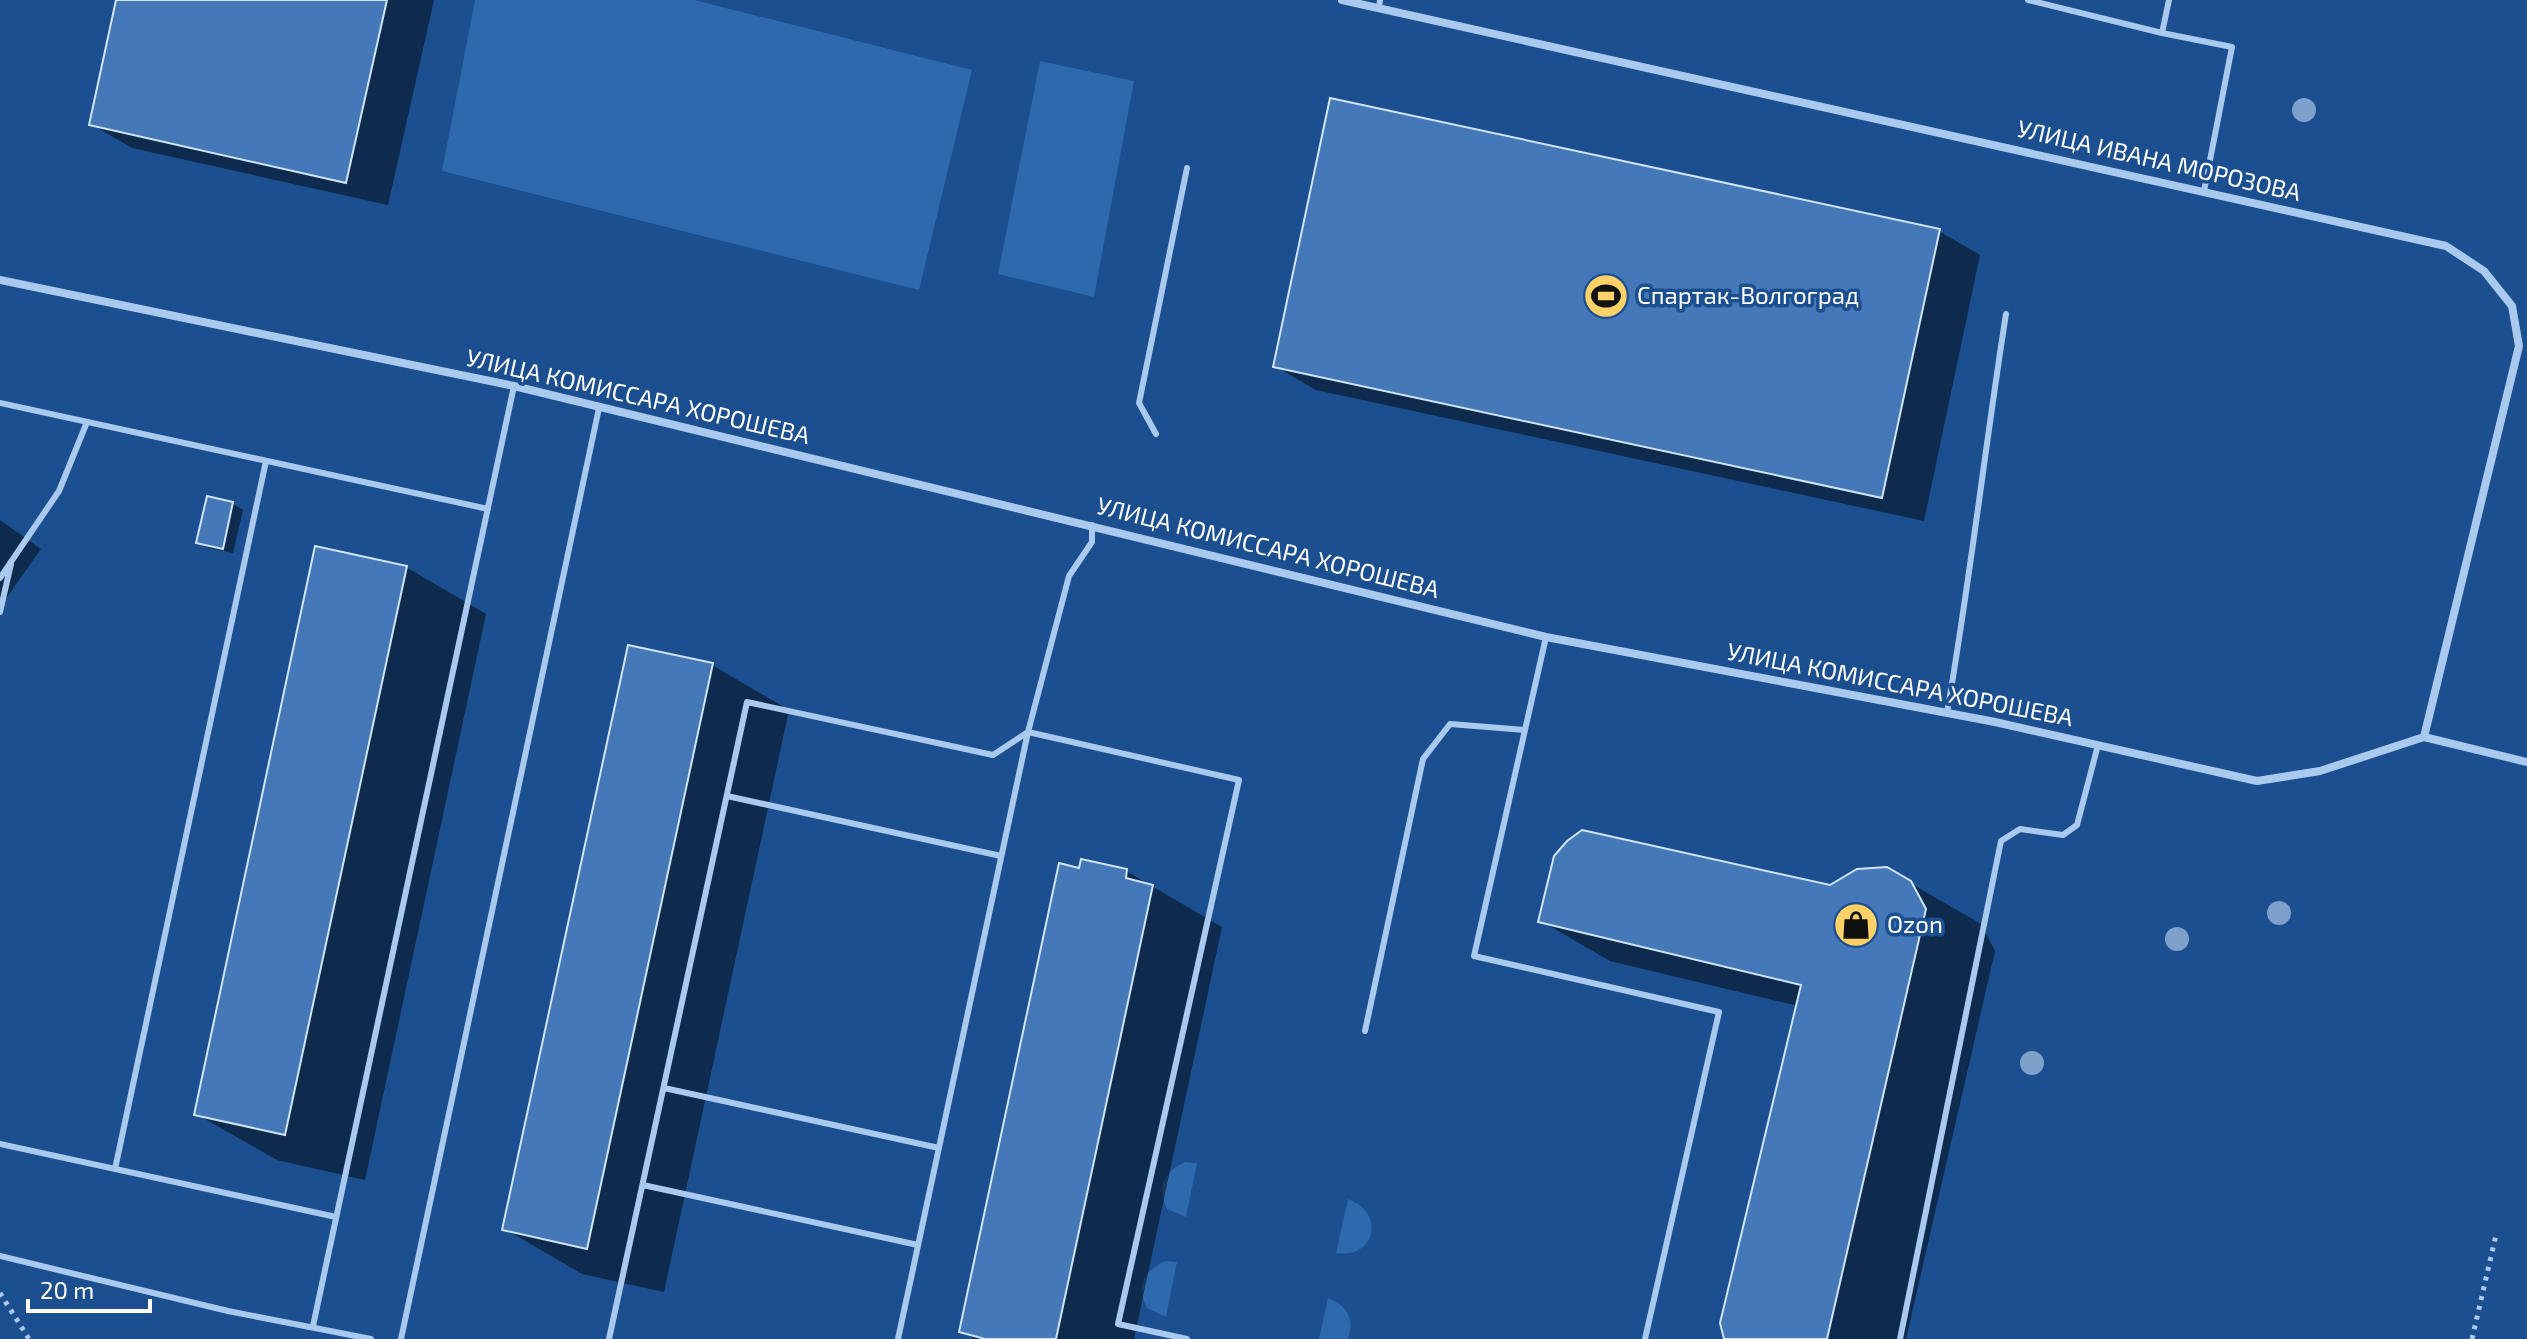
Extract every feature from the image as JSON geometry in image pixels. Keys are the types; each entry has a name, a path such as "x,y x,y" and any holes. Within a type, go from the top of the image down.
{"street":[{"name":"УЛИЦА ИВАНА МОРОЗОВА","path":"1342,0 1379,4 2446,246 2484,271 2512,306 2519,346 2424,737"},
{"name":"УЛИЦА КОМИССАРА ХОРОШЕВА","path":"0,280 514,386 1546,637 1947,713 2257,781 2320,771 2424,737"},
{"path":"2424,737 2527,762"}],"lane":[{"path":"2028,0 2232,47 2204,191"},
{"path":"2162,33 2169,0"},
{"path":"1156,434 1139,403 1187,168"},
{"path":"1947,713 1965,611 1981,472 2006,314"},
{"path":"313,1326 514,386"},
{"path":"0,403 488,509"},
{"path":"401,1339 599,408"},
{"path":"0,578 59,491 87,422"},
{"path":"115,1169 266,461"},
{"path":"898,1339 1028,732 1069,576 1092,542 1092,525"},
{"path":"0,612 11,562"},
{"path":"1546,637 1474,956 1719,1012 1645,1339"},
{"path":"609,1339 747,702 993,755 1028,732 1239,780 1118,1324 1187,1339"},
{"path":"1365,1031 1423,759 1450,724 1525,730"},
{"path":"1900,1339 2001,841 2020,829 2063,835 2077,825 2098,745"},
{"path":"727,796 1001,856"},
{"path":"664,1088 939,1148"},
{"path":"0,1144 336,1217"},
{"path":"643,1185 918,1245"},
{"path":"0,1256 228,1311 371,1339"}],"path":[{"path":"2472,1339 2496,1235"},
{"path":"0,1293 29,1339"}],"shaded area":[{"path":"475,0 694,0 972,70 919,290 442,171"},
{"path":"1040,61 1134,81 1094,297 998,274"},
{"path":"1185,1162 1197,1163 1186,1217 1167,1209 1162,1194 1167,1175"},
{"path":"1348,1199 1368,1214 1371,1233 1368,1242 1360,1249 1336,1253"},
{"path":"1165,1261 1177,1262 1166,1317 1147,1308 1142,1293 1147,1275"},
{"path":"1328,1298 1348,1314 1348,1339 1319,1339"}],"building":[{"path":"116,0 387,0 346,183 89,125"},
{"name":"Спартак-Волгоград","path":"1330,98 1940,229 1882,498 1273,367"},
{"path":"207,496 233,502 223,549 196,543"},
{"path":"315,546 407,566 285,1135 194,1115"},
{"path":"628,645 713,663 587,1249 502,1230"},
{"path":"1582,830 1830,885 1857,869 1887,867 1911,881 1926,909 1827,1339 1724,1339 1720,1323 1801,985 1538,922 1554,856"},
{"path":"1081,859 1127,869 1126,878 1153,885 1056,1339 985,1339 959,1332 1059,863 1079,868"}],"place":[{"name":"Спартак-Волгоград","path":"1606,296"},
{"name":"Ozon","path":"1856,925"}]}
